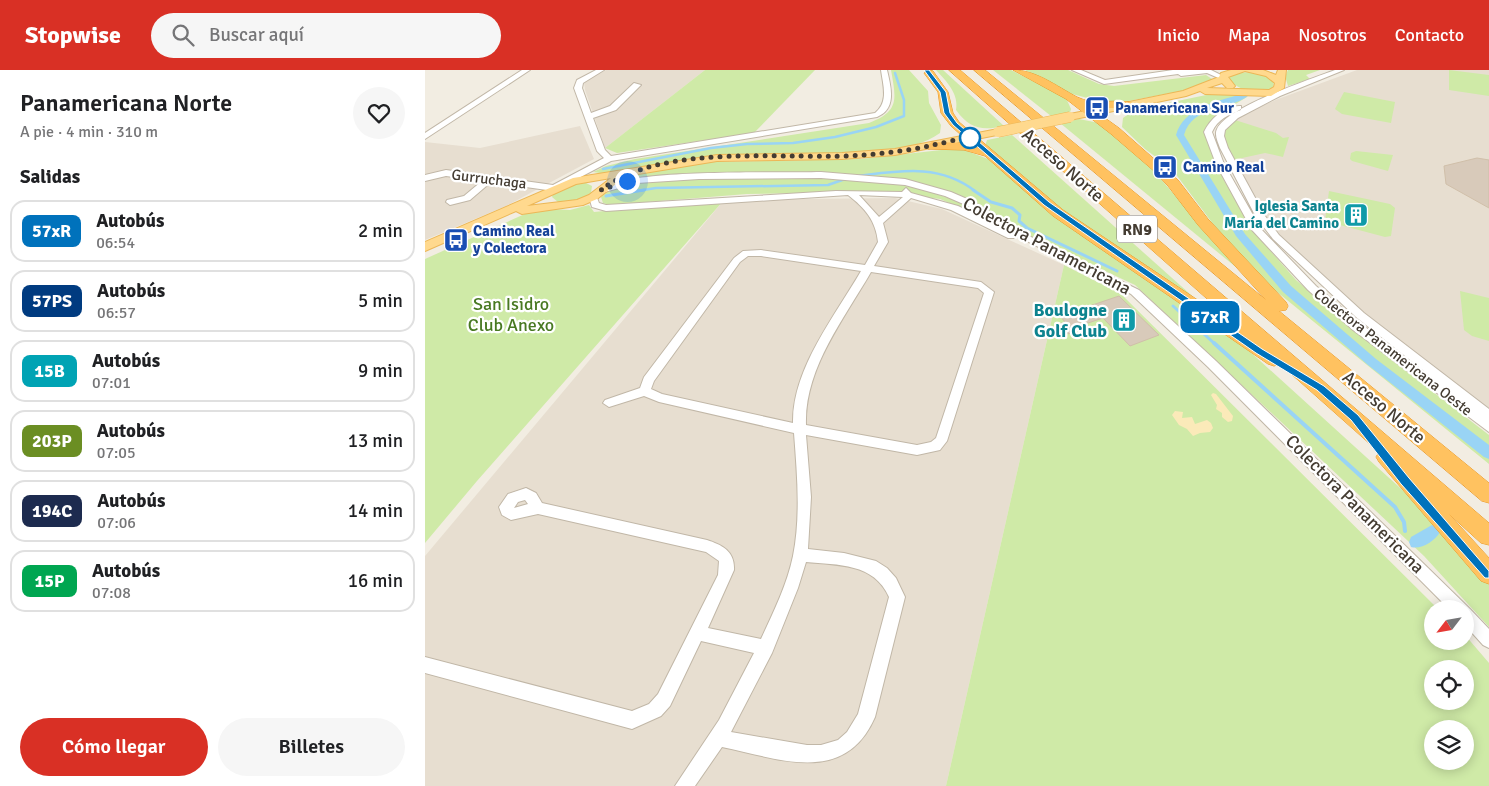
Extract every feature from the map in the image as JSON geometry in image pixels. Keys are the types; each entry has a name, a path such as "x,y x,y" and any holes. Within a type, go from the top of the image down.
{"highway":[{"name":"Acceso Norte","path":"954,70 1489,536"},
{"name":"Acceso Norte","path":"979,70 1303,338 1489,495"},
{"path":"1018,70 1070,97 1092,113 1173,183 1203,222 1279,305 1303,338"},
{"path":"929,73 943,92 947,113 955,124 1063,216 1259,351 1321,388"},
{"path":"1070,97 1094,105 1130,105"},
{"path":"1115,131 1113,122 1116,116 1130,105"},
{"path":"932,146 947,136 955,124"},
{"path":"932,146 966,146 988,154"},
{"path":"1354,417 1405,481 1489,574"}],"main road":[{"path":"1187,93 1223,79 1229,72 1241,70"},
{"path":"1249,70 1269,74 1274,91"},
{"path":"1274,91 1282,70"},
{"path":"1223,79 1227,84 1243,92"},
{"path":"425,248 554,188 581,180 717,158 842,156 895,152 1187,93 1217,90 1243,92 1274,91"},
{"path":"425,248 516,212 556,205 571,205 597,193 614,180 633,171"},
{"path":"581,180 597,185 597,193"},
{"path":"554,188 548,200 556,205"}],"street":[{"path":"425,138 527,70"},
{"path":"601,70 578,84 601,151 609,159"},
{"path":"554,188 609,159 877,115 888,104 884,70"},
{"path":"1075,70 1104,82 1204,71 1214,73 1223,79"},
{"path":"1122,80 1123,70"},
{"path":"1122,80 1188,70"},
{"path":"1341,70 1274,91 1235,116 1225,124 1220,136 1224,148 1265,224 1309,269 1410,356 1489,416"},
{"path":"588,117 613,108 637,85"},
{"name":"Colectora Panamericana Oeste","path":"1274,91 1220,116 1212,123 1208,132 1220,164 1255,228 1305,281 1357,327 1489,427"},
{"name":"Gurruchaga","path":"425,178 446,173 554,188"},
{"name":"Colectora Panamericana","path":"597,193 627,181 699,176 821,175 900,181 948,194 971,204 1028,240 1112,278 1135,292 1173,326 1451,600"},
{"path":"450,202 467,198 489,179"},
{"path":"900,181 909,196"},
{"path":"597,193 595,205 606,208 681,201 850,193 909,196 934,200 959,210 1048,255 1112,278"},
{"path":"683,786 719,738 737,707 766,648 796,576 801,555 804,501 799,429 800,406 813,362 883,242 879,222 863,201 850,193"},
{"path":"879,222 909,196"},
{"path":"609,403 645,391 659,398 799,429 917,450 935,446 941,441 989,292 981,285 752,252 741,256 647,380 645,391"},
{"path":"425,665 632,720 655,710 664,700 725,576 728,566 727,558 722,552 707,546 539,508"},
{"path":"719,738 811,755 834,752 845,745 859,731 867,716 897,597 893,584 886,574 868,563 801,555"},
{"path":"1474,624 1489,640"},
{"path":"697,633 766,648"}],"shaded area":[{"path":"606,70 705,70 605,148 584,82"},
{"path":"1357,70 1489,70 1489,411 1378,327 1301,258 1271,226 1233,160 1227,125 1248,112 1278,99"},
{"path":"580,126 594,159 506,206 425,240 425,142 480,148"},
{"path":"895,198 942,209 1064,265 946,786 425,786 425,556 724,200"}],"green space":[{"path":"705,70 815,70 754,133 617,153 605,148"},
{"path":"891,70 909,70 928,91 929,103 941,125 940,133 921,143 896,150 867,154 723,156 679,161 607,174 593,172 606,166 635,159 869,123 886,114 894,103"},
{"path":"936,70 943,70 1004,126 983,128 966,121 956,110 954,93"},
{"path":"993,70 1011,70 1066,98 1071,109 1070,113 1051,116"},
{"path":"1025,70 1068,70 1099,84 1114,86 1206,75 1212,79 1192,89 1123,102 1103,102 1072,94"},
{"path":"1288,70 1320,70 1306,75 1310,79 1288,86 1285,76"},
{"path":"1449,70 1489,75 1489,96 1449,90"},
{"path":"1251,72 1265,75 1274,82 1273,88 1262,91 1249,91 1238,87 1229,80 1229,77 1237,73"},
{"path":"1344,92 1395,102 1391,123 1342,114 1335,109"},
{"path":"1211,94 1242,95 1247,97 1214,117 1208,124 1205,134 1225,182 1253,231 1296,280 1376,348 1489,435 1489,464 1266,283 1216,228 1172,169 1145,149 1122,127 1123,118 1134,110"},
{"path":"1079,119 1099,123 1154,171 1237,268 1060,123"},
{"path":"1235,120 1276,133 1283,138 1289,137 1283,157 1265,153 1233,160 1222,136 1223,130"},
{"path":"1012,135 1209,311 1059,208 985,146 987,140"},
{"path":"959,148 988,159 1247,349 1409,496 1482,574 1489,585 1489,627 1474,611 1474,600 1464,600 1424,556 1135,285 1028,235 992,212 953,194 911,181 836,173 744,173 621,180 647,171 713,162 861,159"},
{"path":"1356,151 1393,155 1388,171 1352,161 1350,159 1351,153"},
{"path":"740,176 820,176 905,184 964,203 1000,223 997,224 940,199 884,192 747,194 610,205 603,203 601,197 615,189 639,183 670,179"},
{"path":"584,182 592,186 591,193 577,201 558,202 552,197 553,194 566,184"},
{"path":"1329,191 1390,204 1395,208 1391,236 1385,237 1325,221"},
{"name":"San Isidro Club Anexo","path":"724,200 477,481 425,543 425,259 527,213 551,209 570,210 589,205 594,212"},
{"name":"Boulogne Golf Club","path":"1064,265 1121,294 1429,600 1424,600 1424,650 1474,650 1474,646 1489,663 1489,786 946,786"},
{"path":"1460,291 1489,298 1489,341 1472,336 1464,330"}],"sand":[{"path":"1213,393 1216,394 1233,416 1232,421 1228,422 1222,417 1222,413 1216,409 1217,405 1211,395"},
{"path":"1175,411 1183,412 1182,418 1192,417 1195,424 1207,420 1213,428 1210,432 1193,436 1187,429 1179,425 1172,415"}],"building":[{"path":"1477,158 1489,160 1489,208 1446,184 1444,166"},
{"name":"Boulogne Golf Club","path":"1119,296 1159,335 1130,346 1103,318 1082,325 1085,328 1068,334 1059,324 1065,322 1060,316"}],"waterway":[{"path":"603,169 711,148 747,144 793,143 835,137 876,127 904,116 904,100 895,73"},
{"path":"1244,96 1196,114 1188,120 1180,135 1241,236 1287,289 1372,362 1489,453"},
{"path":"857,176 918,171 947,176 975,191"},
{"path":"637,191 656,188 828,185 848,178"},
{"path":"606,196 644,190"},
{"path":"973,190 991,202 1012,208 1020,215 1019,221 1027,228 1117,271"},
{"path":"1173,306 1215,344"},
{"path":"1214,343 1395,507 1404,522 1405,531"},
{"path":"1417,542 1432,532"}],"bus line":[{"name":"57xR","path":"927,70 943,92 947,113 955,124 1047,203 1068,220 1259,351 1321,388 1354,417 1405,481 1489,574"}],"place":[{"name":"Panamericana Sur","path":"1097,108"},
{"name":"Camino Real","path":"1165,167"},
{"name":"Iglesia Santa María del Camino","path":"1356,215"},
{"name":"Camino Real y Colectora","path":"456,240"},
{"name":"Boulogne Golf Club","path":"1124,320"}],"route":[{"path":"627,181 601,190 614,180 633,171 697,160 757,156 867,155 932,146 970,138"}]}
